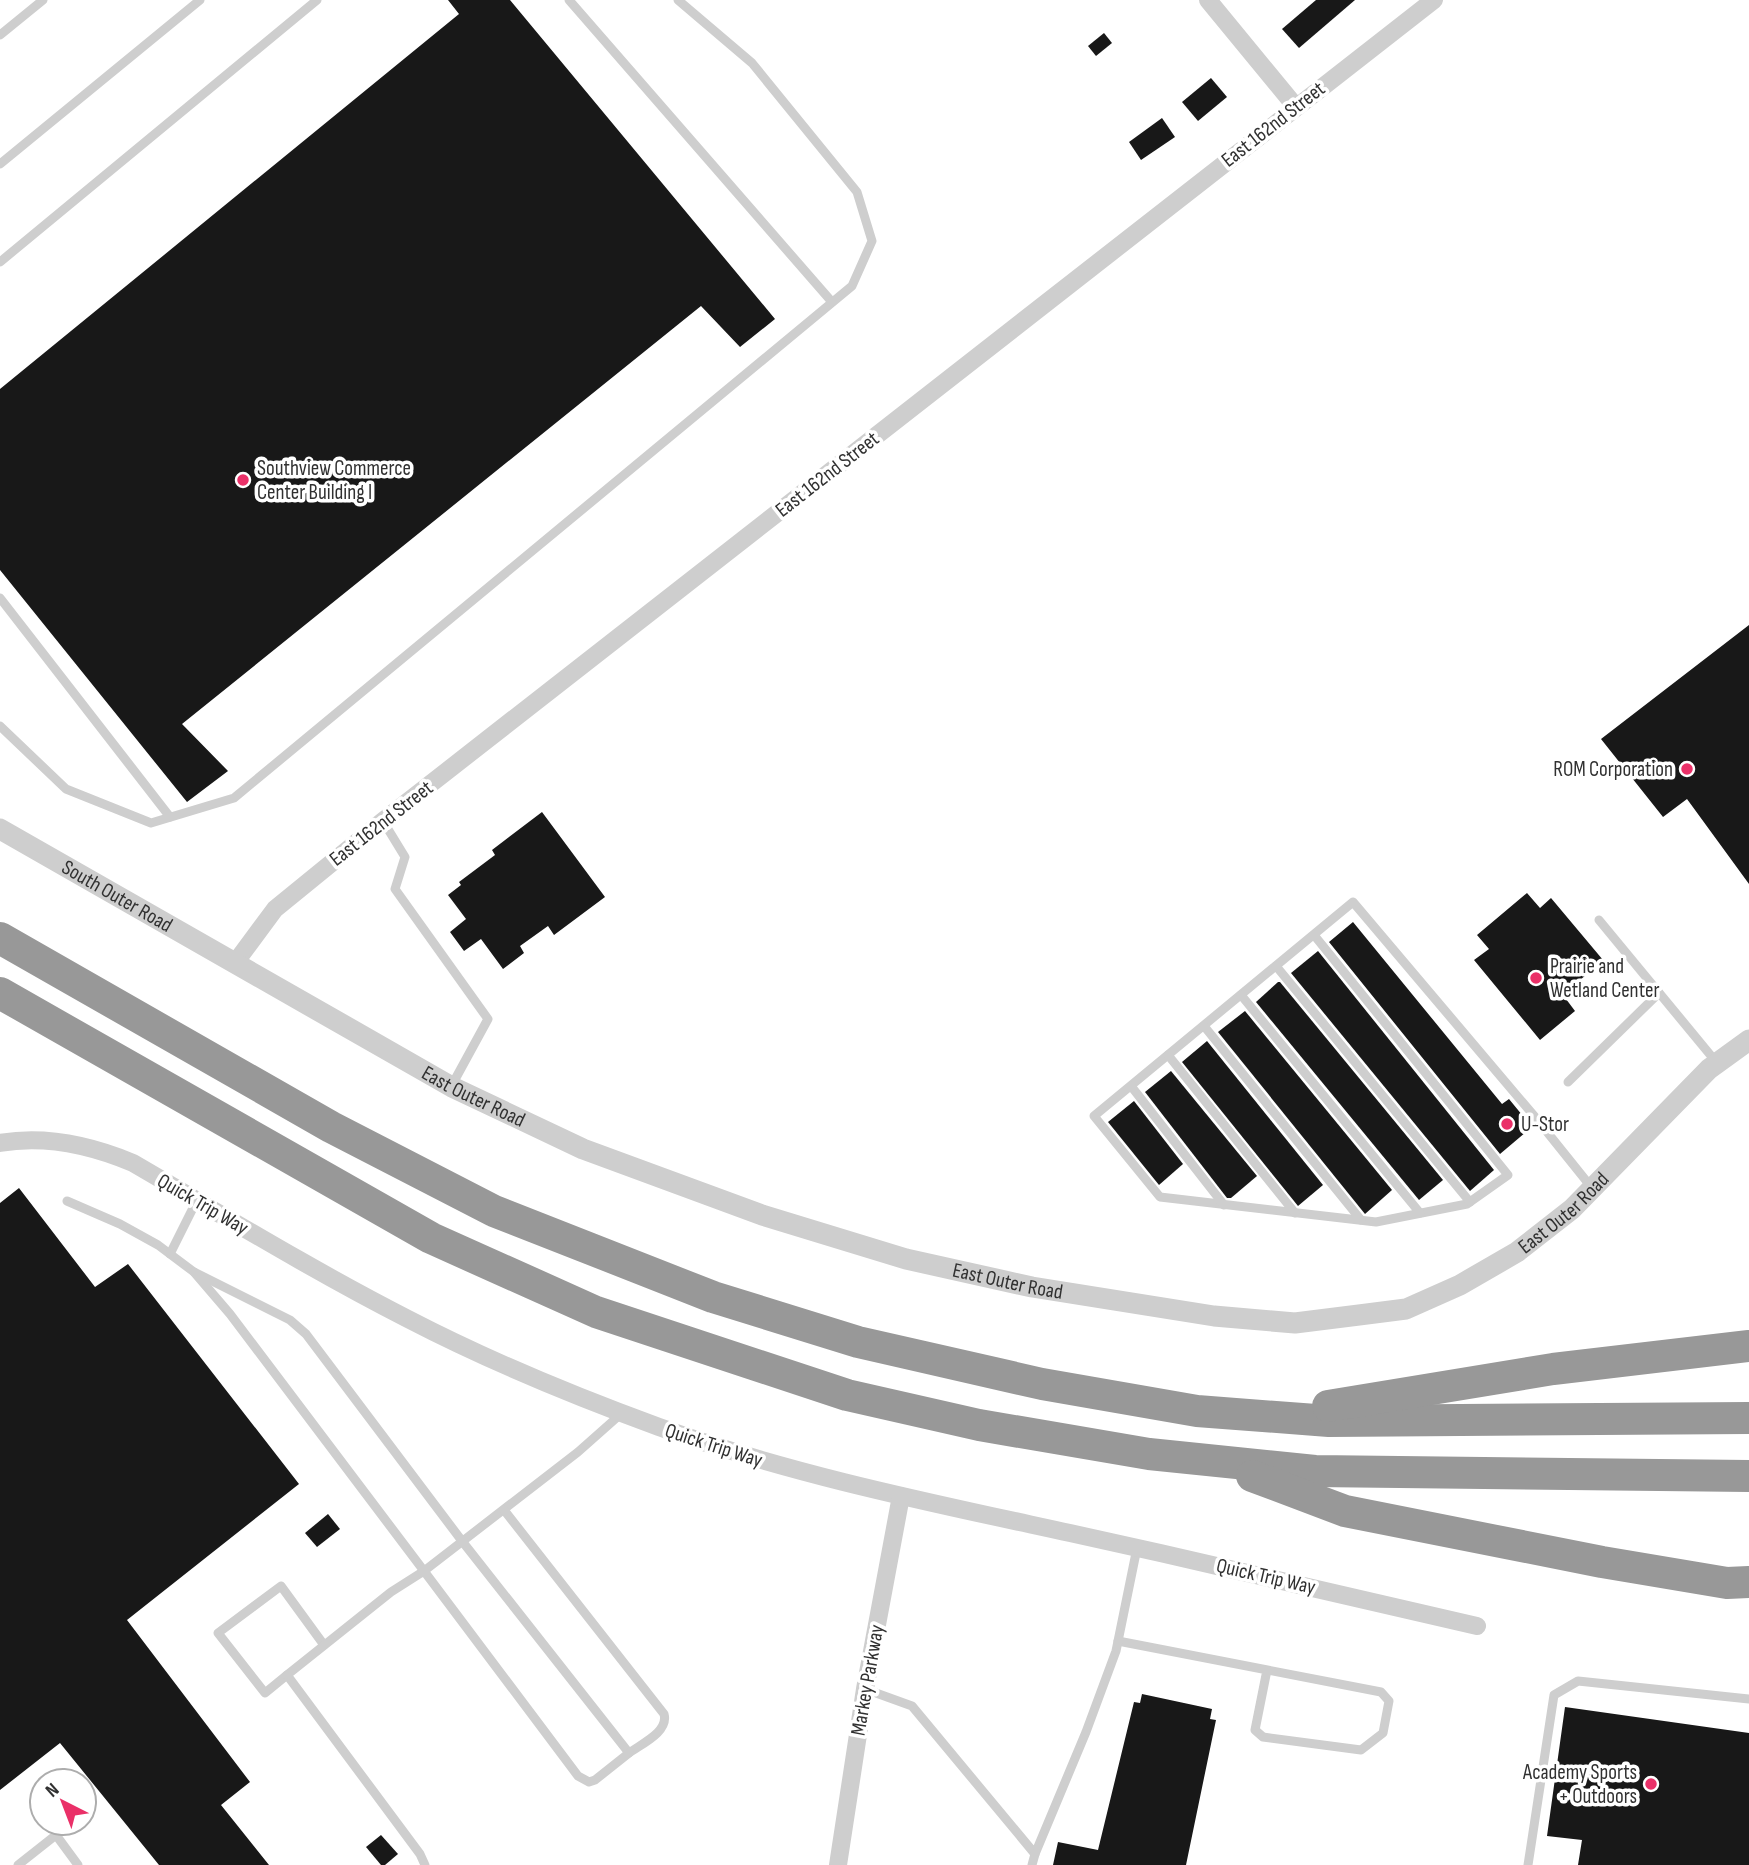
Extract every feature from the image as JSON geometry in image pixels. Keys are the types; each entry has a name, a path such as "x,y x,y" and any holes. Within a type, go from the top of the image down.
{"highway":[{"path":"0,938 331,1127 494,1211 713,1297 858,1342 1042,1384 1197,1411 1329,1421 1749,1418"},
{"path":"0,993 430,1238 596,1312 847,1395 979,1425 1149,1454 1315,1471 1749,1476"},
{"path":"1262,1416 1553,1369 1749,1346"},
{"path":"1208,1460 1345,1511 1602,1562 1727,1583 1749,1582"}],"street":[{"path":"1208,0 1296,107"},
{"name":"East 162nd Street","path":"235,963 275,909 383,821 1434,0"},
{"name":"South Outer Road","path":"0,829 235,963"},
{"name":"East Outer Road","path":"235,963 452,1087 548,1134 653,1176 762,1215 906,1259 1032,1287 1214,1315 1295,1323 1406,1309 1460,1285 1517,1252 1572,1209 1717,1063 1749,1040"},
{"name":"Quick Trip Way","path":"0,1143 43,1140 74,1143 133,1163 337,1282 412,1322 512,1369 684,1436 790,1469 901,1496 1477,1626"},
{"name":"Markey Parkway","path":"838,1865 865,1689 901,1496"}],"lane":[{"path":"0,34 43,0"},
{"path":"0,164 200,0"},
{"path":"0,262 317,0"},
{"path":"569,0 832,302"},
{"path":"0,726 66,789 151,823 234,798 852,286 872,241 857,192 752,64 678,0"},
{"path":"0,598 170,817"},
{"path":"383,821 405,857 395,889 488,1019 452,1087"},
{"path":"1314,934 1508,1175 1470,1202 1376,1222 1160,1198 1094,1116 1204,1026 1314,934 1353,902 1592,1188"},
{"path":"1600,920 1717,1063"},
{"path":"1276,966 1470,1202"},
{"path":"1568,1082 1659,993"},
{"path":"1241,995 1420,1213"},
{"path":"1204,1026 1361,1220"},
{"path":"1168,1055 1296,1213"},
{"path":"1131,1086 1224,1205"},
{"path":"170,1254 197,1200"},
{"path":"67,1201 120,1224 194,1272 298,1325 628,1753"},
{"path":"194,1272 230,1314 578,1776 589,1782 663,1727 666,1721 664,1714 503,1510"},
{"path":"324,1645 281,1586 218,1633 265,1693 391,1592 424,1571 578,1452 622,1413"},
{"path":"1032,1865 1086,1732 1118,1642 1137,1548"},
{"path":"1118,1642 1267,1670 1381,1692 1389,1701 1383,1733 1361,1750 1263,1737 1255,1730 1267,1670"},
{"path":"287,1675 420,1854 425,1865"},
{"path":"1528,1865 1554,1695 1578,1681 1749,1699"},
{"path":"865,1689 912,1706 1035,1853"},
{"path":"18,1865 56,1835 78,1865"}],"building":[{"name":"Southview Commerce Center Building I","path":"448,0 510,0 775,319 740,347 701,306 182,724 228,771 187,802 0,570 0,389 459,14"},
{"path":"1316,0 1355,0 1299,48 1282,29"},
{"path":"1104,33 1112,43 1096,56 1088,46"},
{"path":"1211,78 1227,97 1198,121 1182,102"},
{"path":"1162,118 1175,137 1141,160 1129,142"},
{"name":"ROM Corporation","path":"1749,625 1749,884 1687,799 1663,817 1601,739"},
{"path":"542,812 605,897 554,935 548,926 520,946 524,953 503,969 481,939 464,951 450,932 466,919 448,895 461,885 459,882 495,855 492,850"},
{"name":"Prairie and Wetland Center","path":"1527,893 1540,908 1551,898 1603,960 1563,995 1575,1011 1540,1040 1474,960 1489,949 1477,935"},
{"path":"1353,922 1502,1104 1509,1099 1532,1127 1500,1154 1329,942"},
{"path":"1318,951 1494,1170 1470,1191 1291,973"},
{"path":"1278,982 1443,1180 1419,1200 1256,1002"},
{"path":"1245,1011 1392,1190 1365,1214 1218,1032"},
{"path":"1207,1041 1323,1185 1298,1206 1182,1062"},
{"path":"1171,1071 1257,1176 1231,1198 1227,1198 1145,1092"},
{"path":"1134,1101 1183,1164 1159,1185 1108,1122"},
{"path":"19,1188 95,1287 128,1264 299,1484 127,1620 250,1782 221,1805 269,1865 159,1865 98,1790 98,1767 79,1767 60,1743 0,1790 0,1203"},
{"path":"328,1514 340,1529 317,1547 305,1533"},
{"path":"1142,1694 1212,1709 1210,1719 1216,1720 1186,1865 1053,1865 1058,1842 1098,1850 1134,1702 1140,1703"},
{"name":"Academy Sports + Outdoors","path":"1565,1707 1749,1733 1749,1865 1578,1865 1582,1840 1547,1836"},
{"path":"381,1835 398,1854 385,1865 381,1865 366,1847"}],"place":[{"name":"Southview Commerce Center Building I","path":"243,480"},
{"name":"ROM Corporation","path":"1687,769"},
{"name":"Prairie and Wetland Center","path":"1536,978"},
{"name":"U-Stor","path":"1507,1124"},
{"name":"Academy Sports + Outdoors","path":"1651,1784"}]}
